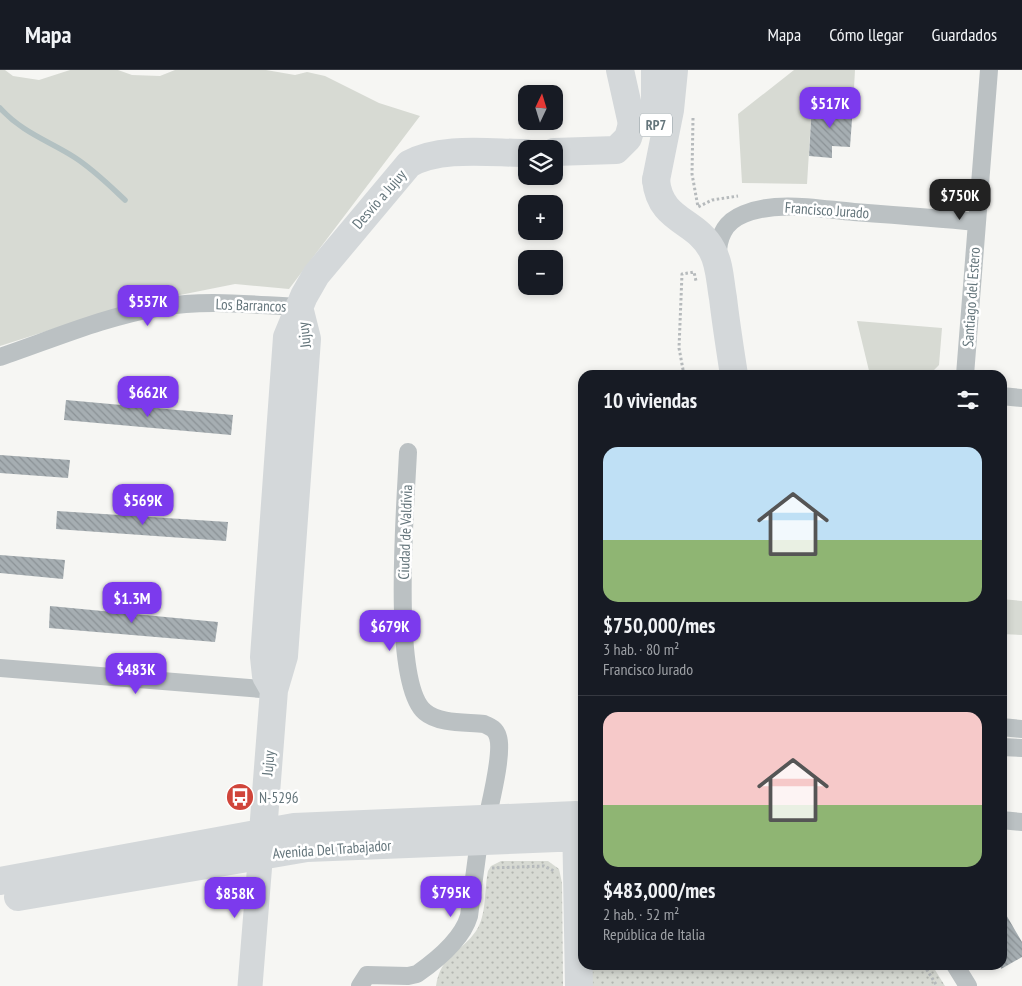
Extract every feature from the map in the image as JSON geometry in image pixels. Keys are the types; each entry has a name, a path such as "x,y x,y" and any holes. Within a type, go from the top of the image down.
{"main road":[{"path":"563,152 616,150 628,138 632,124 620,70"},
{"name":"RP7","path":"632,124 634,70"},
{"name":"RP7","path":"655,70 656,180"},
{"path":"674,70 670,110 656,180 659,198 671,214 702,236 712,249 706,269 733,370"},
{"name":"Desvío a Jujuy","path":"299,307 309,285 323,265 409,164 425,156 442,153 518,153"},
{"name":"Jujuy","path":"262,843 274,690 266,676 265,647 287,337 299,307"},
{"name":"Avenida Del Trabajador","path":"0,881 262,843 333,846 483,830 578,830"},
{"name":"Avenida Del Trabajador","path":"0,900 262,843"},
{"path":"579,970 579,986"}],"street":[{"name":"Santiago del Estero","path":"965,370 989,70"},
{"name":"Francisco Jurado","path":"706,269 724,228 744,214 758,210 795,207 977,222"},
{"name":"Los Barrancos","path":"0,357 127,315 162,307 207,303 299,307"},
{"path":"1007,397 1022,398"},
{"name":"Ciudad de Valdivia","path":"360,986 367,976 408,976 417,974 426,968 458,937 466,926 499,754 498,735 492,727 484,724 433,717 424,712 416,700 410,684 404,638 403,602 408,452"},
{"path":"0,668 274,690"},
{"path":"1007,728 1022,729"},
{"path":"1007,747 1022,748"},
{"path":"1007,821 1022,822"},
{"name":"Jujuy","path":"250,986 262,843"},
{"path":"424,986 426,968"},
{"path":"958,970 968,986"}],"path":[{"path":"694,112 692,174 698,207"},
{"path":"683,370 680,354 680,290 682,274 706,269"},
{"path":"490,868 544,866 553,869 557,878"},
{"path":"927,970 937,986"}],"shaded area":[{"path":"0,70 5,70 13,76 39,80 70,70 118,70 132,75 160,76 175,70 266,70 295,75 307,72 325,76 379,103 420,116 289,289 235,284 125,306 0,346"},
{"path":"794,70 855,70 853,106 812,103 807,184 742,183 738,114"},
{"path":"857,321 942,328 939,365 934,370 869,370"},
{"path":"1007,600 1022,601 1022,635 1007,634"},
{"path":"501,861 548,861 559,869 562,883 563,986 436,986 442,967 470,939 480,925 484,910 488,871 491,866"},
{"path":"592,970 935,970 945,986 592,986"}],"building":[{"path":"812,103 853,106 850,147 832,146 832,158 809,156"},
{"path":"66,400 233,415 231,435 64,420"},
{"path":"0,455 70,460 68,478 0,473"},
{"path":"57,511 228,522 226,541 56,529"},
{"path":"0,555 65,560 63,579 0,573"},
{"path":"50,606 218,622 215,642 49,628"},
{"path":"1007,916 1022,942 1022,957 1007,966"}],"waterway":[{"path":"0,108 17,124 81,162 101,177 125,200"}],"place":[{"name":"N-5296","path":"240,797"}]}
